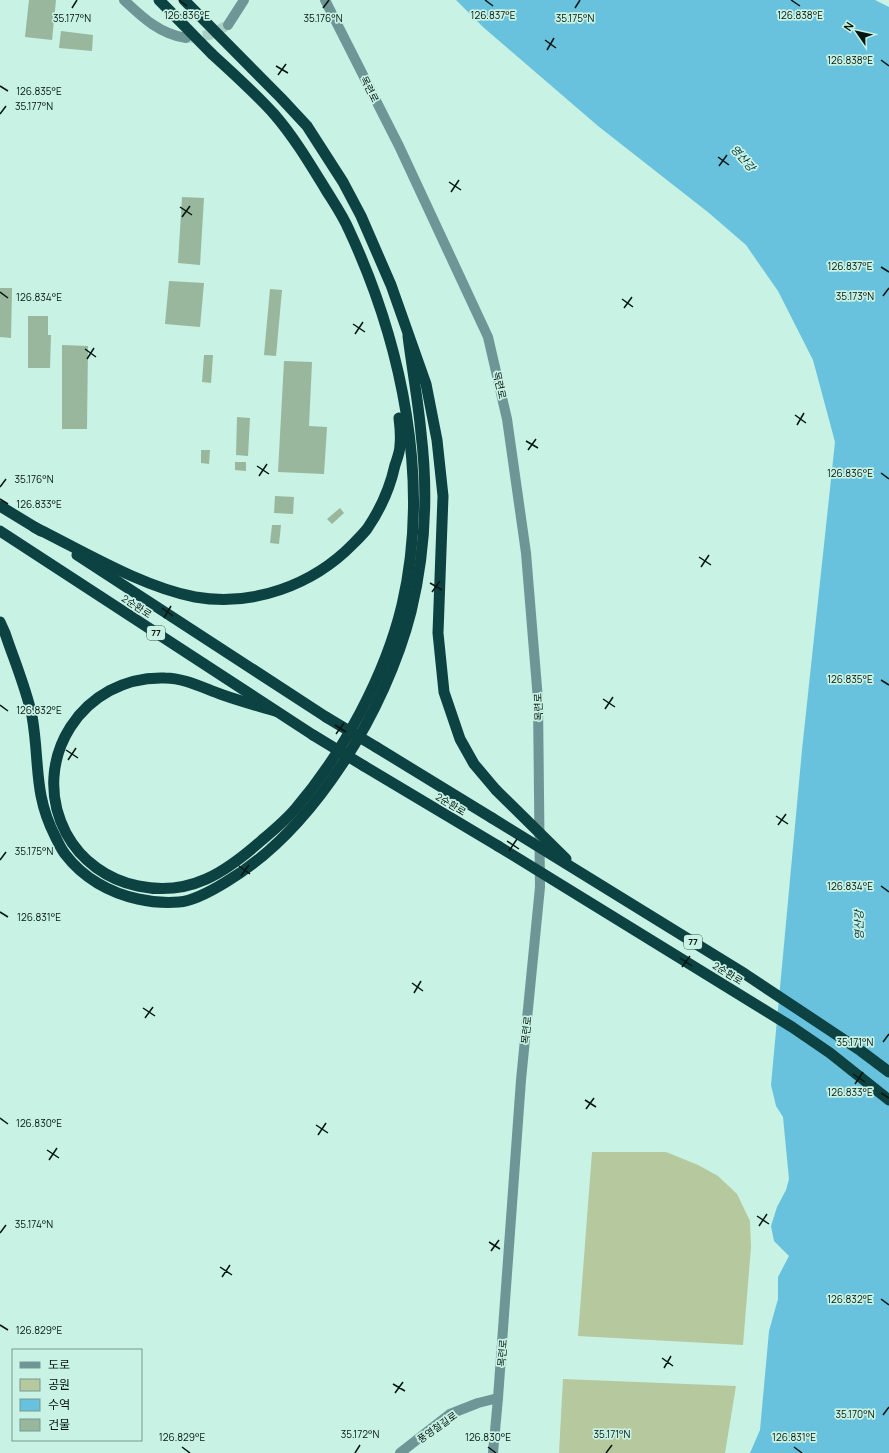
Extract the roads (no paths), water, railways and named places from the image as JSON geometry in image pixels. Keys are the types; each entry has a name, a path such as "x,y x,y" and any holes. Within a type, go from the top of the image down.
{"highway":[{"path":"159,0 276,116 306,157 347,227 375,292 398,371 413,467 409,568 402,607 380,670 365,704 325,772 293,812 233,865 207,880 188,886 156,889 135,886 119,880 90,863 80,854 66,833 56,807 54,779 57,757 72,723 80,712 99,696 119,686 141,679 168,677 199,685 223,695 275,711"},
{"path":"184,0 307,126 344,182 361,216 391,285 426,384 437,440 443,496 438,634 444,692 460,739 474,764 496,790 578,871"},
{"path":"0,622 8,639 32,716 38,781 43,810 64,853 84,875 108,889 128,897 146,901 181,902 215,889 240,874 294,825 338,770 386,686 397,657 411,612 416,584 421,551 424,502 422,434 408,336"},
{"path":"34,527 149,584 196,597 229,599 254,597 272,593 302,581 328,567 348,549 367,530 382,504 392,482 400,445 398,371"},
{"name":"2순환로","path":"0,506 326,717 745,974 861,1051 889,1072"},
{"name":"2순환로","path":"0,530 313,735 498,846 792,1027 830,1053 889,1100"}],"street":[{"path":"124,0 149,23 177,36 186,38"},
{"path":"228,24 238,12 244,0"},
{"name":"목련로","path":"325,0 399,146 488,337 507,419 526,553 538,700 540,887 521,1080 493,1453"},
{"name":"풍영철길로","path":"400,1453 450,1414 478,1403 498,1398"}],"water":[{"name":"영산강","path":"456,0 875,0 889,7 889,1453 750,1453 760,1430 769,1331 778,1299 778,1277 789,1256 774,1241 771,1226 789,1179 783,1117 776,1106 771,1085 802,750 835,442 813,360 778,291 746,245 709,213 598,126 483,27"}],"tunnel":[{"path":"188,38 209,35 228,25"}]}
